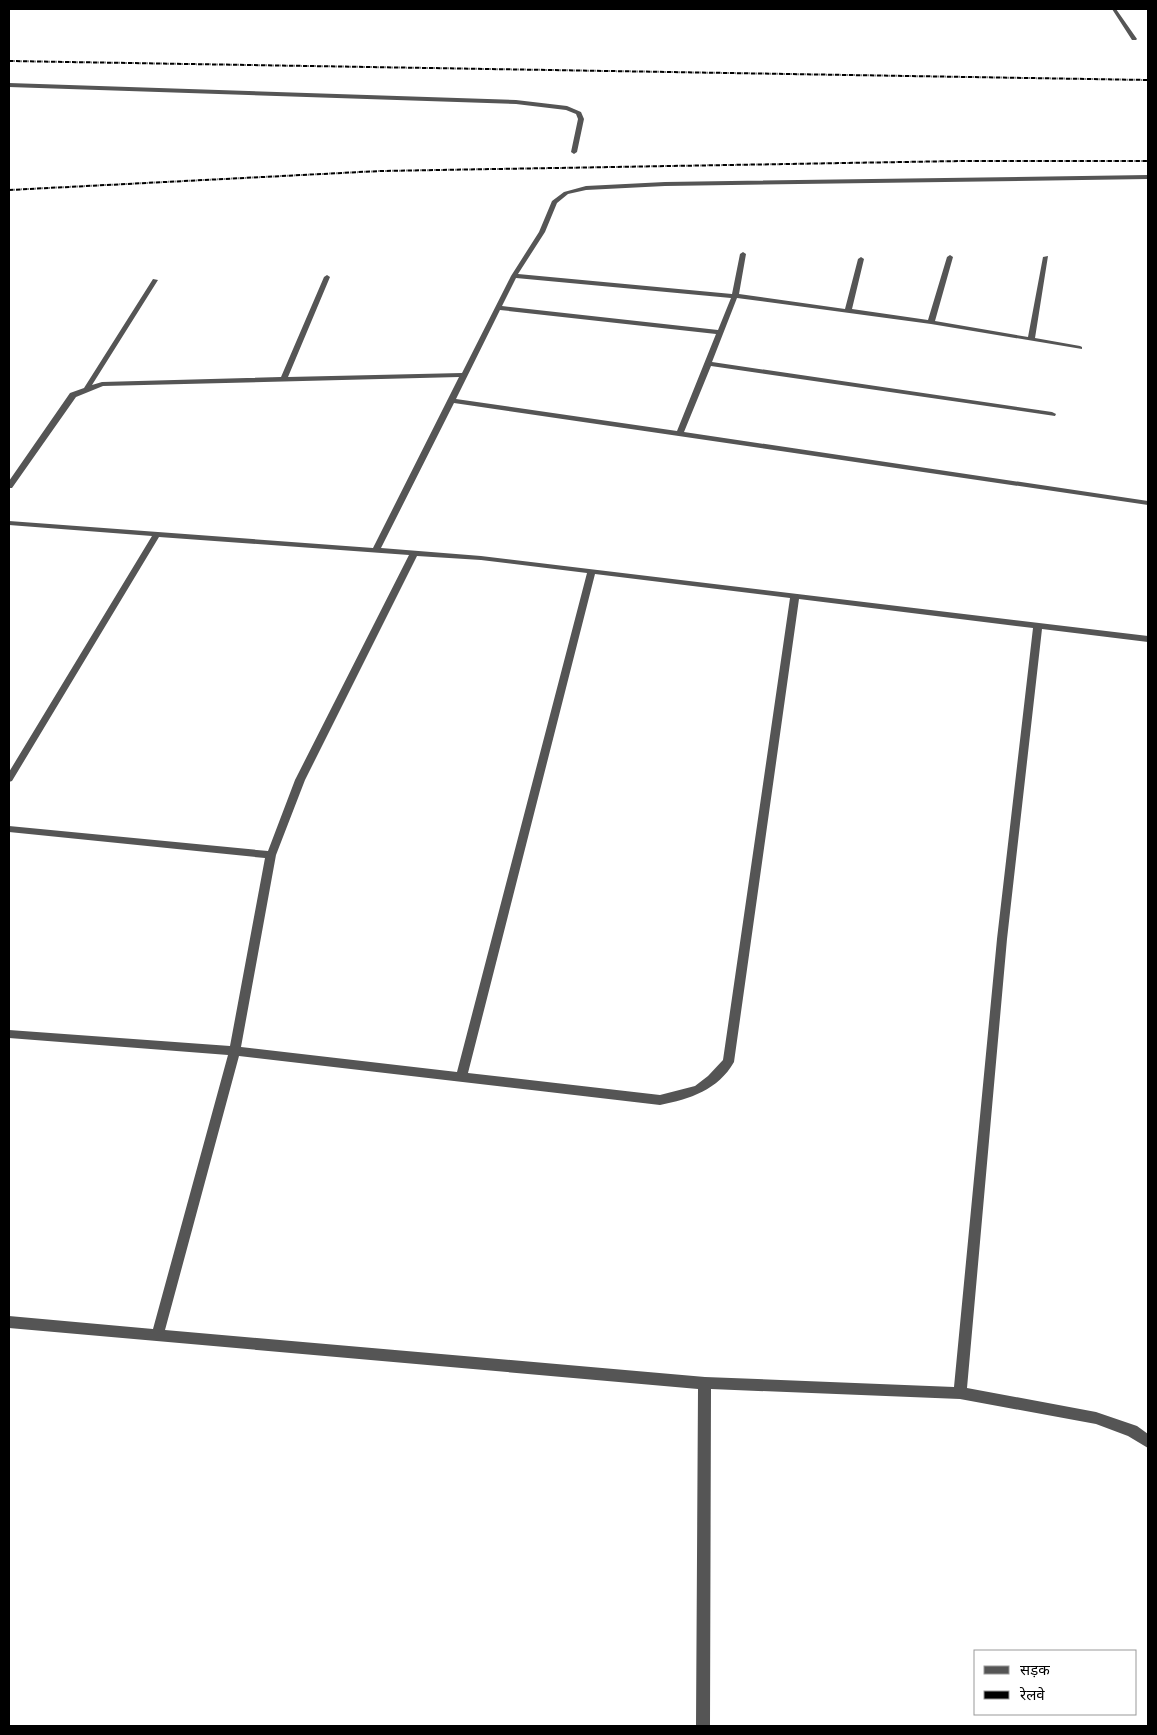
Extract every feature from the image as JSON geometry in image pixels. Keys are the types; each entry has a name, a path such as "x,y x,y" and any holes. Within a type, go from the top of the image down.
{"street":[{"path":"1114,9 1134,39"},
{"path":"9,85 516,102 567,108 579,113 581,119 574,152"},
{"path":"376,550 514,276 542,232 554,202 566,193 586,188 665,184 1148,178"},
{"path":"680,434 735,296 743,254"},
{"path":"931,322 950,257"},
{"path":"1031,340 1046,257"},
{"path":"848,311 860,259"},
{"path":"514,276 735,296 931,322 1080,348"},
{"path":"283,380 327,277"},
{"path":"87,388 155,280"},
{"path":"498,308 720,332"},
{"path":"708,364 1052,414"},
{"path":"9,486 73,395 87,388 102,384 464,375"},
{"path":"451,400 1148,504"},
{"path":"9,523 481,558 1148,639"},
{"path":"9,779 157,534"},
{"path":"158,1336 235,1051 271,855 300,780 414,553"},
{"path":"461,1076 592,571"},
{"path":"9,1034 235,1051 660,1100 693,1094 713,1080 728,1062 795,596"},
{"path":"960,1393 1002,940 1038,626"},
{"path":"9,829 271,855"},
{"path":"9,1322 705,1383 960,1393 1096,1418 1132,1431 1148,1442"},
{"path":"703,1726 705,1383"}],"railway":[{"path":"9,61 1148,80"},
{"path":"9,190 380,171 961,161 1148,161"}]}
